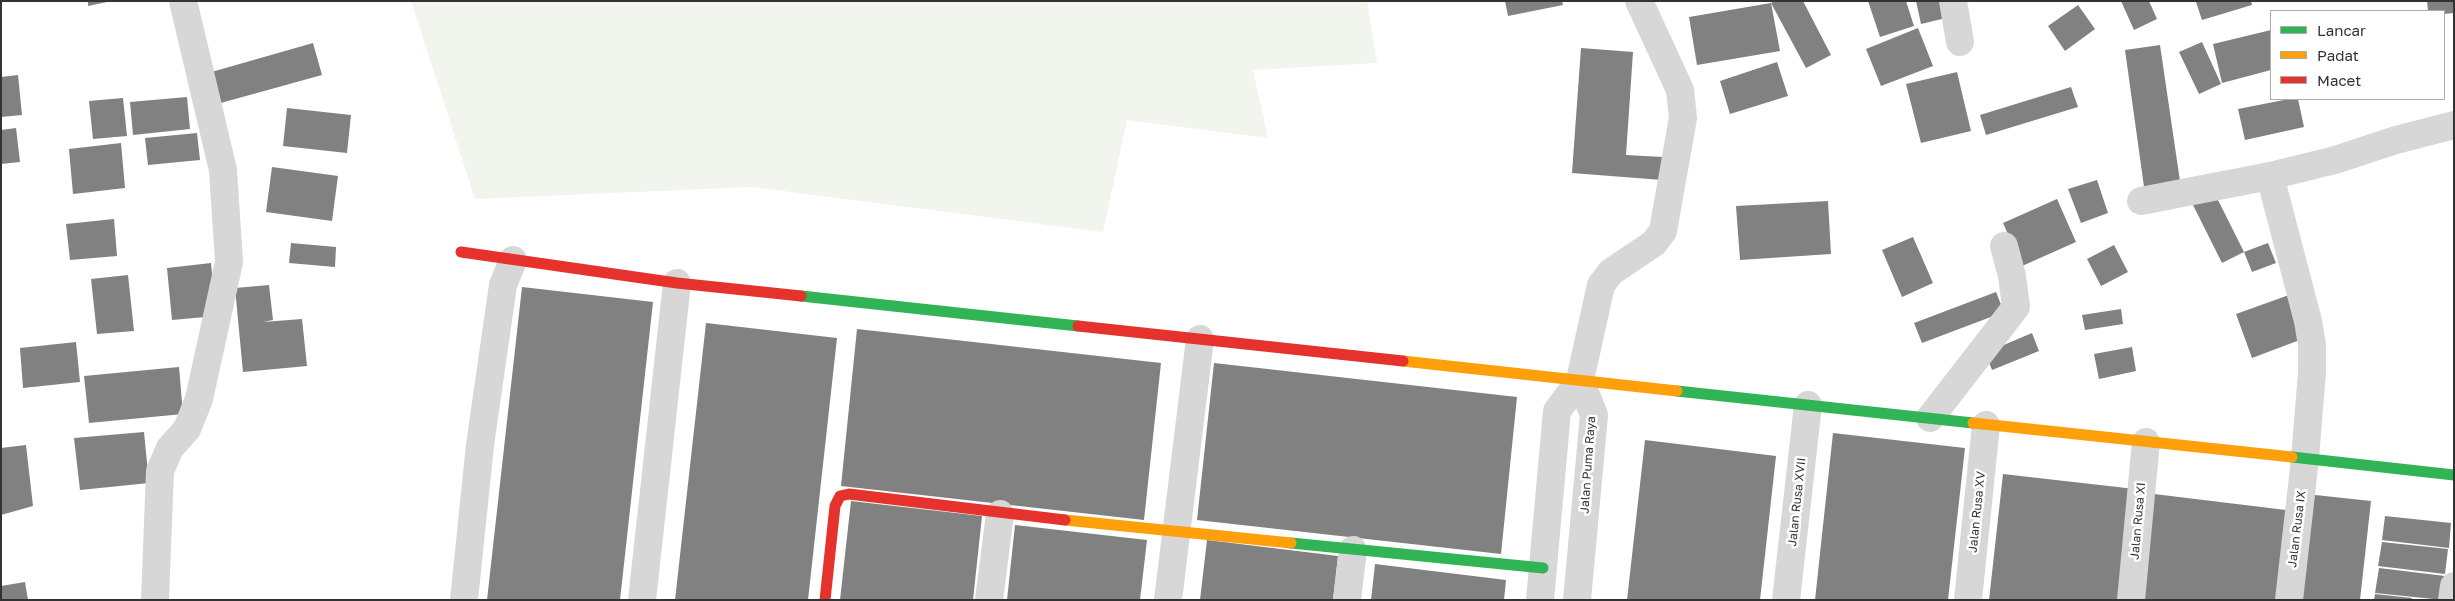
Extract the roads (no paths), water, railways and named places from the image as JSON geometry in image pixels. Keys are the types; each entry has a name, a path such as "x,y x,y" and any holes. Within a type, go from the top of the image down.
{"street":[{"path":"155,600 160,471 170,448 188,429 199,399 229,262 223,170 184,1"},
{"path":"1953,1 1960,42"},
{"path":"1540,600 1557,411 1580,380 1601,285 1611,272 1654,244 1663,231 1683,118 1680,90 1646,2"},
{"path":"2141,201 2270,176 2335,160 2396,140 2454,125"},
{"name":"Jalan Rusa IX","path":"2270,176 2308,321 2312,345 2312,372 2305,459 2289,600"},
{"path":"1930,418 2016,307 2012,276 2004,246"},
{"path":"461,252 677,283 2454,475"},
{"path":"464,600 480,445 503,285 513,260"},
{"path":"642,600 677,283"},
{"path":"1168,600 1200,340"},
{"name":"Jalan Puma Raya","path":"1577,600 1594,415 1580,380"},
{"name":"Jalan Rusa XVII","path":"1786,600 1808,405"},
{"name":"Jalan Rusa XV","path":"1968,600 1986,425"},
{"name":"Jalan Rusa XI","path":"2131,600 2146,442"},
{"path":"825,600 835,506 840,496 849,494 1000,514 1543,568"},
{"path":"989,600 1000,514"},
{"path":"1347,600 1353,550"},
{"path":"2452,600 2454,586"}]}
